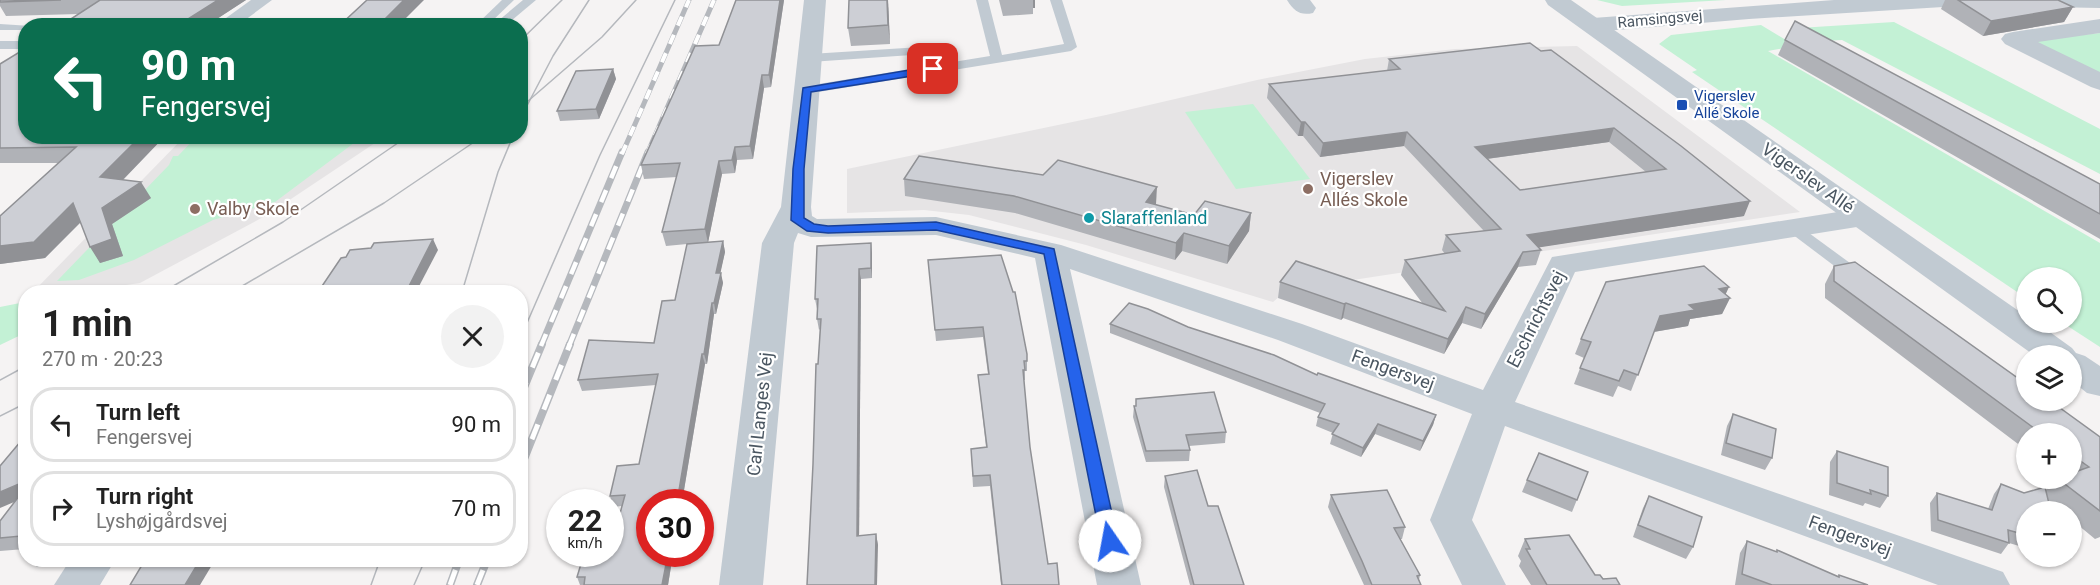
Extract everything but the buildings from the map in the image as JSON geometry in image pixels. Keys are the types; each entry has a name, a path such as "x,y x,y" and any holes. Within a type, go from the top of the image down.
{"street":[{"path":"236,18 263,0"},
{"path":"796,207 815,0"},
{"name":"Vigerslev Allé","path":"1556,0 2044,345"},
{"name":"Ramsingsvej","path":"1593,25 1772,10 1943,0"},
{"path":"2049,0 2100,1"},
{"path":"2049,0 2100,24"},
{"path":"2100,24 2013,39 2100,82"},
{"name":"Carl Langes Vej","path":"741,585 778,243 796,207"},
{"name":"Fengersvej","path":"796,207 798,220 811,228 936,226 1050,252 1290,332 1492,408 1988,585"},
{"name":"Eschrichtsvej","path":"1484,585 1451,520 1492,408 1563,264 1863,217"},
{"path":"1050,252 1119,585"},
{"path":"2082,371 2100,384"}],"lane":[{"path":"489,18 505,3 516,4 521,0"},
{"path":"507,18 530,0"},
{"path":"982,0 997,59"},
{"path":"806,90 1071,47 1056,0"},
{"path":"0,27 18,27"},
{"path":"2,45 18,44"},
{"path":"810,58 937,50"},
{"path":"1793,228 1876,289"}],"shaded area":[{"name":"Vigerslev Allés Skole","path":"1577,46 1800,212 1287,290 1273,302 1086,245 969,215 924,210 847,213 847,169 1106,115 1257,80 1365,59 1455,49"},
{"name":"Valby Skole","path":"177,144 374,144 267,215 140,283 40,285"}],"green space":[{"path":"1597,0 1726,0 1622,6"},
{"path":"1894,22 2100,129 2100,174 1842,40 1822,41 1799,28"},
{"path":"1761,25 1796,46 1768,51 2100,243 2100,347 2078,333 2082,333 2082,267 2016,267 2016,291 1692,72 1697,70 1659,44 1671,35"},
{"path":"2100,33 2100,80 2038,49 2036,40"},
{"path":"1253,104 1310,179 1236,189 1185,112"},
{"name":"Valby Skole","path":"189,144 353,144 275,202 213,220 134,260 79,280 57,281 169,165 173,156 178,156"},
{"path":"18,303 18,336 0,345 0,307"}],"tram line":[{"path":"528,33 562,0"},
{"path":"531,99 553,56 589,0"},
{"path":"531,99 602,37 636,0"},
{"path":"528,321 600,155 675,0"},
{"path":"528,104 531,99"},
{"path":"175,285 283,222 396,144"},
{"path":"244,285 384,203 471,144"},
{"path":"464,285 498,172 510,144"},
{"path":"0,380 18,370"},
{"path":"0,416 18,407"},
{"path":"371,585 377,567"},
{"path":"414,585 422,567"}],"railway":[{"path":"622,154 689,0"},
{"path":"647,154 714,0"},
{"path":"541,346 622,152"},
{"path":"569,346 648,152"},
{"path":"528,378 542,344"},
{"path":"528,449 570,344"},
{"path":"450,585 456,567"},
{"path":"477,585 484,567"}],"place":[{"name":"Vigerslev Allé Skole","path":"1682,105"},
{"name":"Vigerslev Allés Skole","path":"1308,189"},
{"name":"Valby Skole","path":"195,209"},
{"name":"Slaraffenland","path":"1089,218"}],"route":[{"path":"933,69 806,90 798,169 796,207 798,220 811,228 828,229 936,226 1050,252 1110,541"}]}
